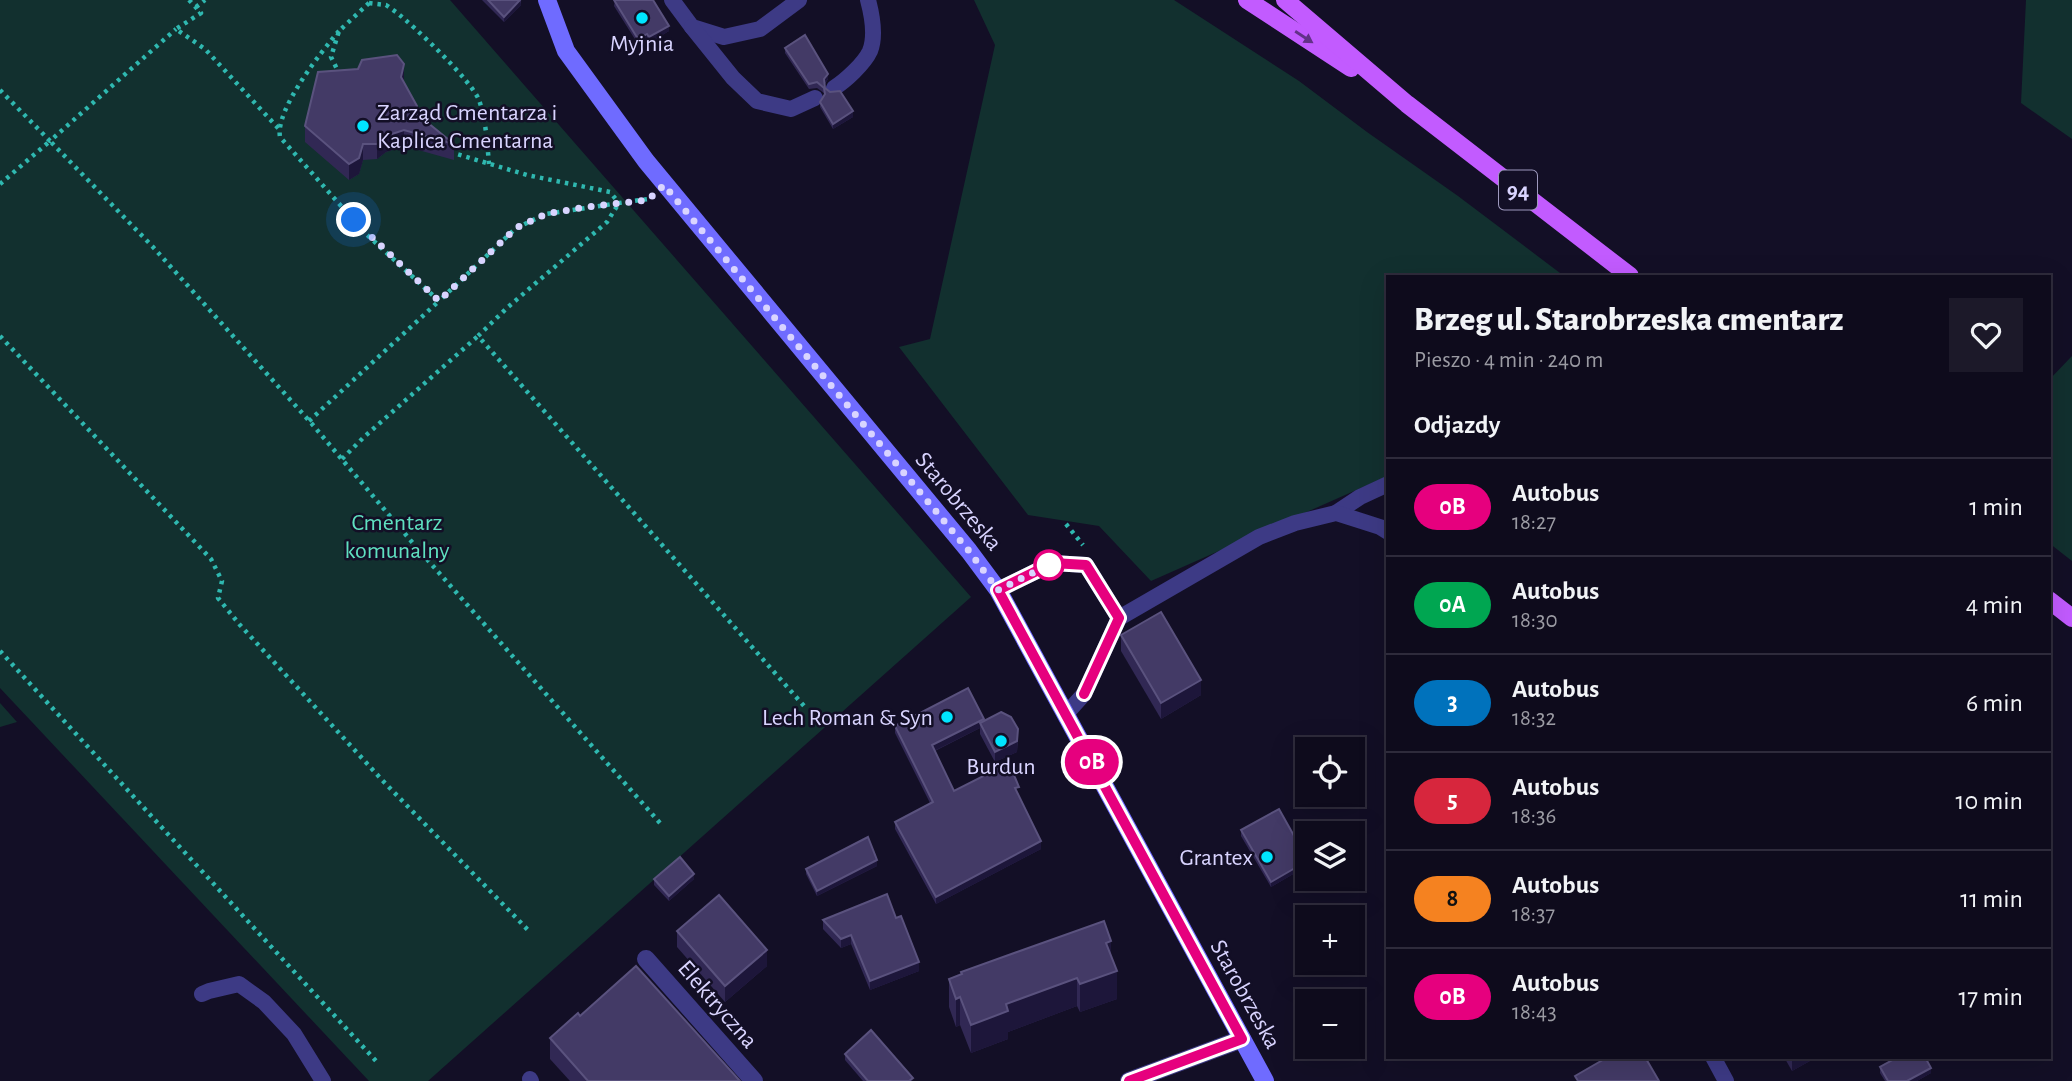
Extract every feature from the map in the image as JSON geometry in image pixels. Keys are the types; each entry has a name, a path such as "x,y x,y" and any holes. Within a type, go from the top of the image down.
{"main road":[{"name":"94","path":"1247,0 1407,104"},
{"name":"94","path":"1285,0 1407,104 1629,275"},
{"path":"2051,602 2072,618"}],"street":[{"name":"Starobrzeska","path":"547,0 566,51 664,185 969,551 998,590 1265,1081"},
{"name":"Elektryczna","path":"646,959 754,1081"},
{"path":"1129,1081 1242,1039"}],"lane":[{"path":"672,0 733,78 757,101 791,109 815,98"},
{"path":"692,27 723,37 760,29 799,0"},
{"path":"834,88 846,80 870,51 874,21 868,0"},
{"path":"1066,714 1084,694 1119,618 1259,537 1295,523 1336,513 1360,497 1386,485"},
{"path":"1336,513 1386,531"},
{"path":"998,590 1053,563 1086,565 1119,618"},
{"path":"202,994 239,984 256,996 294,1034 323,1081"},
{"path":"1714,1059 1726,1081"}],"path":[{"path":"0,184 176,29 201,13 189,0"},
{"path":"196,7 205,0"},
{"path":"439,301 365,233 280,137 279,130 293,95 321,53 339,31 371,1 386,5 409,22 469,83 478,99 488,134 489,164"},
{"path":"176,29 205,49 279,130"},
{"path":"339,31 331,57 344,83"},
{"path":"0,90 153,247 309,421 417,548 660,823"},
{"path":"449,152 527,174 610,192 619,203"},
{"path":"309,421 516,228 546,214 648,200 664,185"},
{"path":"342,459 508,307 607,222 619,203"},
{"path":"0,336 211,559 222,581 218,598 240,625 383,781 528,931"},
{"path":"478,336 804,706"},
{"path":"0,651 377,1062"}],"green space":[{"name":"Cmentarz komunalny","path":"0,0 450,0 971,597 428,1081 369,1081 0,688"},
{"path":"974,0 1174,0 1299,81 1563,275 1386,275 1386,477 1151,581 1099,526 1028,515 899,347 930,339 995,45"},
{"path":"2026,0 2072,0 2072,139 2021,103"},
{"path":"2072,356 2072,561 2051,545 2051,378"},
{"path":"0,703 17,722 0,727"}],"building":[{"path":"488,0 520,0 504,17"},
{"name":"Myjnia","path":"614,0 653,0 669,26 649,37 647,34 638,39"},
{"path":"805,35 828,74 824,79 825,88 830,92 840,91 853,111 833,124 820,102 825,94 824,88 817,82 809,84 785,48"},
{"name":"Zarząd Cmentarza i Kaplica Cmentarna","path":"397,55 404,64 401,77 417,106 417,114 454,144 404,130 386,136 377,144 363,144 359,158 349,164 305,126 318,72 358,69 362,60"},
{"path":"1161,612 1201,680 1161,703 1121,635"},
{"path":"968,688 984,719 932,745 954,791 1009,763 1019,787 1015,788 1041,841 936,897 895,822 933,802 895,726"},
{"name":"Burdun","path":"1001,712 1011,717 1018,729 1017,741 995,752 980,723"},
{"path":"1279,809 1295,838 1295,868 1271,882 1241,830"},
{"path":"868,837 877,860 817,891 806,869"},
{"path":"680,857 694,874 669,896 654,879"},
{"path":"887,894 896,918 901,916 919,962 870,981 851,935 841,939 823,920"},
{"path":"719,895 767,950 725,986 677,931"},
{"path":"1104,921 1111,941 1106,943 1117,971 1080,984 1077,978 1006,1004 1008,1011 971,1025 960,997 956,999 949,979 962,974 961,972"},
{"path":"636,966 740,1081 588,1081 550,1038 578,1013 580,1016"},
{"path":"871,1030 913,1078 909,1081 868,1081 845,1054"},
{"path":"1605,1059 1646,1059 1659,1081 1578,1081 1575,1076"},
{"path":"1894,1059 1926,1059 1931,1068 1907,1081 1888,1081 1880,1067"}],"bus line":[{"name":"0B","path":"1084,694 1119,618 1086,565 1053,563 998,590 1242,1039 1129,1081"}],"place":[{"name":"Myjnia","path":"642,18"},
{"name":"Zarząd Cmentarza i Kaplica Cmentarna","path":"363,126"},
{"name":"Lech Roman & Syn","path":"947,717"},
{"name":"Burdun","path":"1001,741"},
{"name":"Grantex","path":"1267,857"}],"route":[{"path":"354,220 439,301 516,228 546,214 648,200 664,185 969,551 998,590 1053,563 1049,565"}]}
